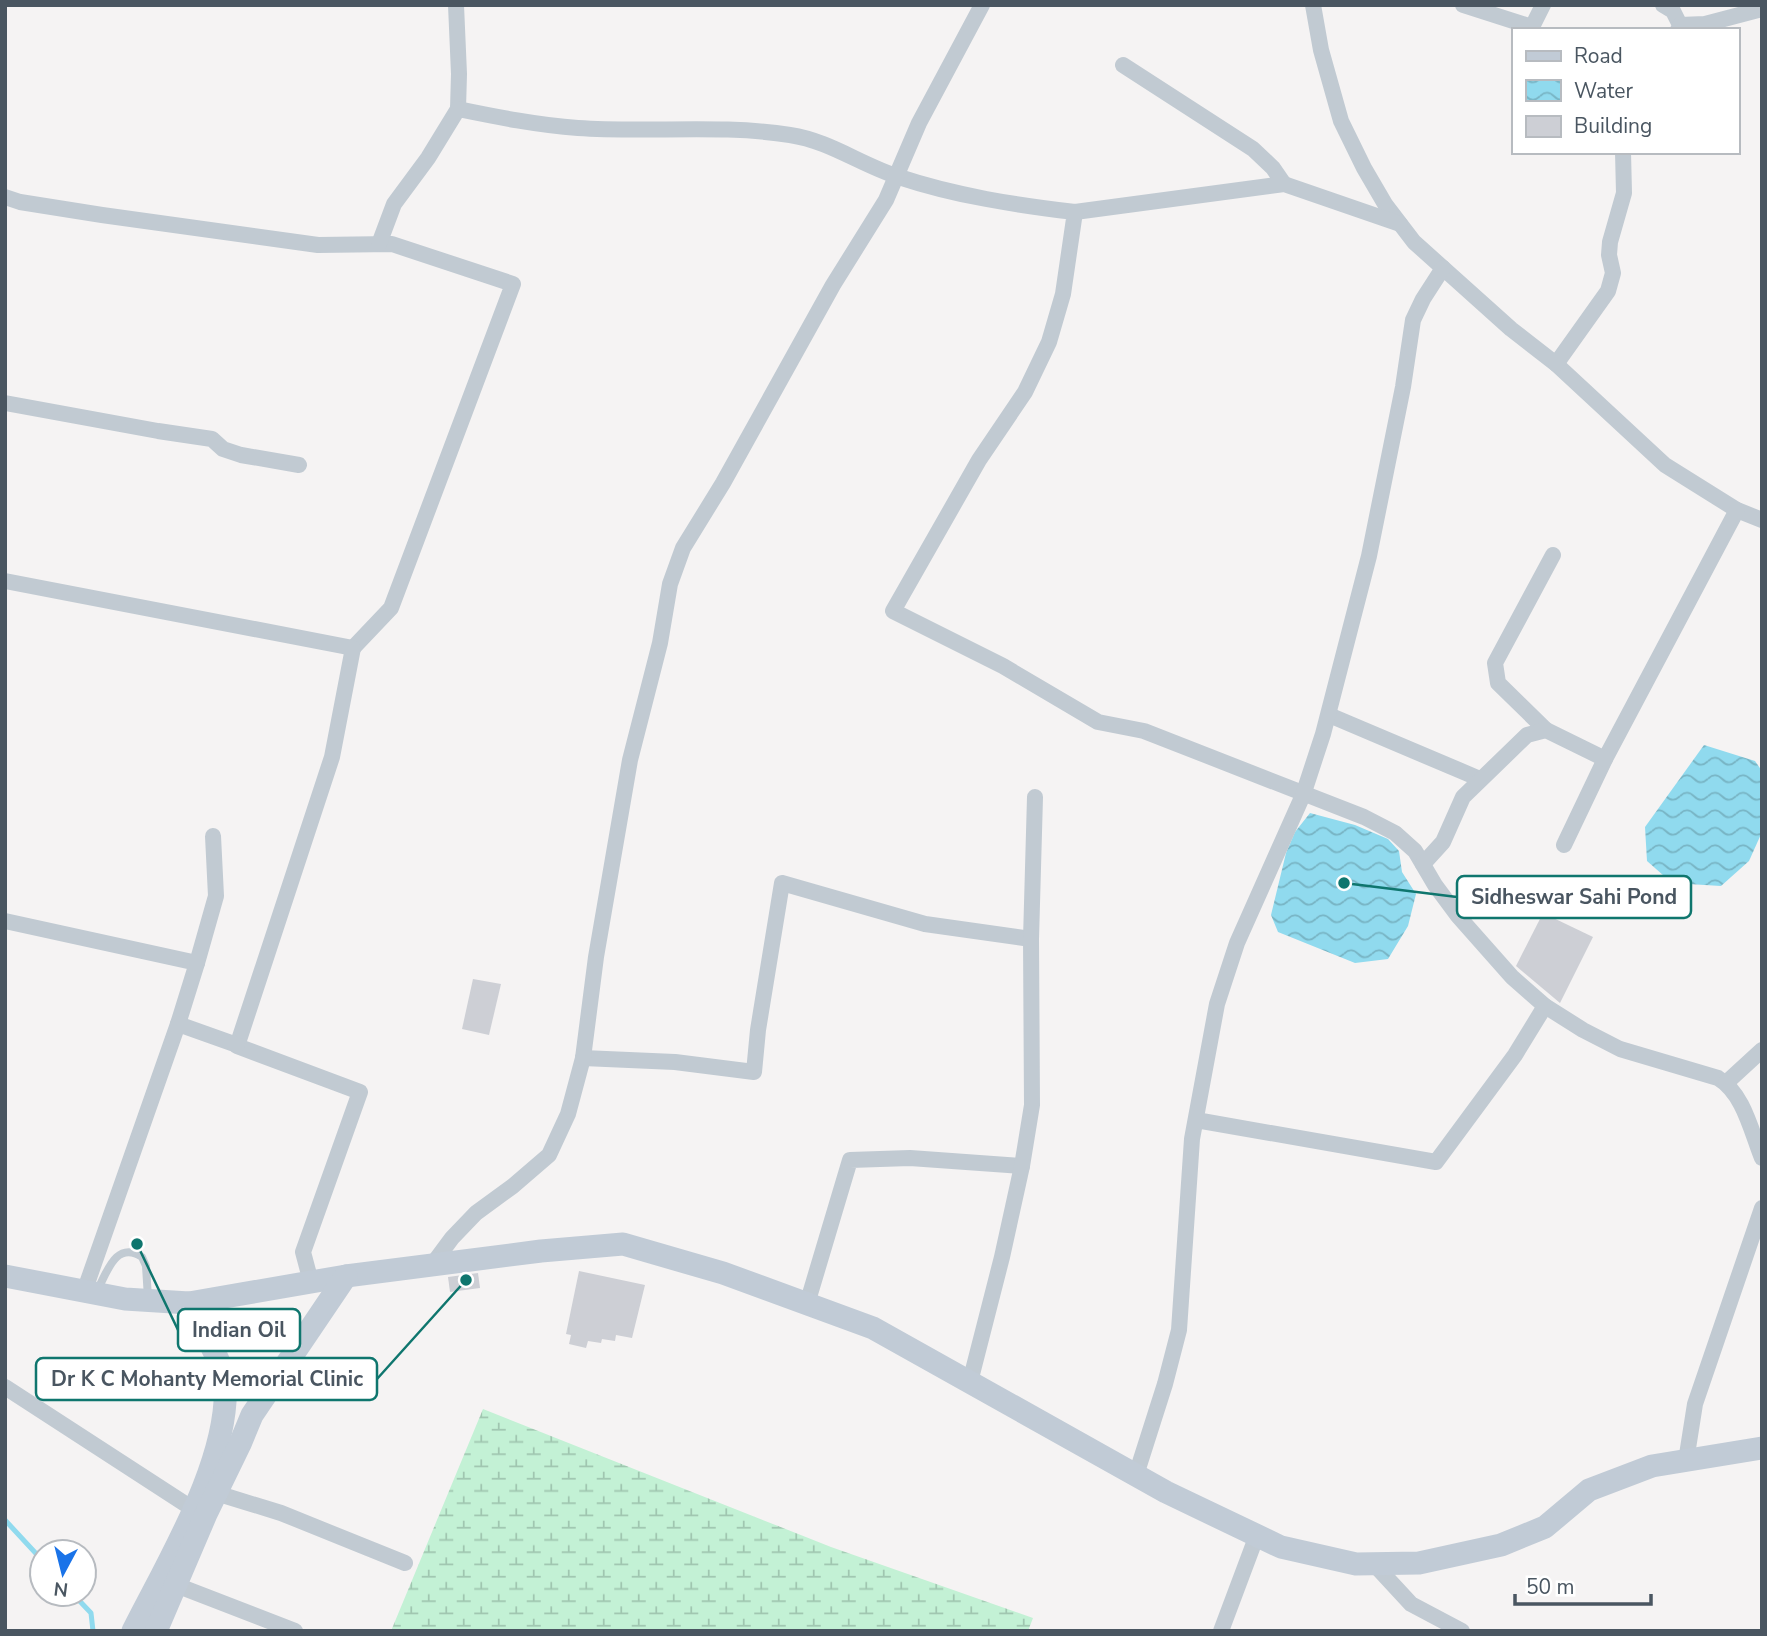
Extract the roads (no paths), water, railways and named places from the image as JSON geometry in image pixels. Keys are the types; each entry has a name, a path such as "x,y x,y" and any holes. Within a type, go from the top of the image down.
{"main road":[{"path":"5,1276 90,1293 148,1301 189,1303 346,1276 623,1244 723,1273 873,1328 1166,1492 1281,1547 1356,1564 1419,1563 1501,1545 1545,1527 1589,1490 1652,1466 1762,1448"},
{"path":"156,1631 252,1415 346,1276"},
{"path":"133,1631 208,1478 223,1415 225,1379 217,1357 189,1303"}],"street":[{"path":"379,244 394,204 428,158 458,109 456,5"},
{"path":"432,1265 452,1238 476,1213 549,1155 568,1114 583,1058 596,957 630,760 660,643 670,584 683,548 723,483 833,285 886,200 919,123 982,5"},
{"path":"1313,5 1321,50 1341,121 1385,204 1413,242 1511,329 1556,363 1665,465 1737,510 1762,520"},
{"path":"1463,5 1532,27 1543,5"},
{"path":"1663,5 1673,11 1679,28 1762,9"},
{"path":"1123,65 1253,149 1273,168 1284,184"},
{"path":"458,109 512,120 578,128 744,130 793,135 830,146 896,177 958,193 1075,212 1284,184 1400,224"},
{"path":"1556,363 1608,291 1613,273 1609,255 1610,242 1624,193 1623,154"},
{"path":"5,198 102,215 318,245 392,244 513,284 391,608 353,648 332,757 237,1045"},
{"path":"1075,212 1063,293 1049,342 1025,392 979,460 893,611 1003,666 1098,722 1144,731 1364,817 1395,833 1415,851 1458,916 1512,977 1545,1006 1620,1049 1726,1083 1738,1098 1762,1158"},
{"path":"1136,1475 1179,1330 1192,1139 1217,1004 1237,943 1303,795 1329,715 1369,556 1403,387 1413,320 1443,268"},
{"path":"5,403 212,439 223,449 241,455 299,466"},
{"path":"1564,845 1605,759 1737,510"},
{"path":"1553,555 1495,663 1499,683 1546,730 1605,759"},
{"path":"5,581 353,648"},
{"path":"1329,715 1480,779"},
{"path":"1423,864 1443,842 1463,797 1527,735 1546,730"},
{"path":"970,1382 1022,1166 1032,1105 1034,797"},
{"path":"90,1293 178,1024 216,896 214,836"},
{"path":"583,1058 675,1062 754,1072 758,1030 782,883 925,924 1031,939"},
{"path":"5,921 197,963"},
{"path":"1196,1120 1436,1162 1515,1055 1545,1006"},
{"path":"178,1024 360,1092 303,1252 311,1282"},
{"path":"1726,1083 1762,1050"},
{"path":"807,1304 850,1160 910,1158 1022,1166"},
{"path":"1686,1461 1695,1404 1762,1208"},
{"path":"5,1387 193,1509"},
{"path":"216,1493 281,1513 405,1563"},
{"path":"1221,1631 1257,1535"},
{"path":"1374,1564 1411,1604 1462,1631"},
{"path":"176,1585 295,1631"}],"lane":[{"path":"90,1293 119,1253 126,1252 142,1257 146,1266 148,1301"}],"water":[{"path":"1704,745 1755,761 1762,771 1762,832 1749,861 1721,886 1672,883 1647,861 1645,827"},
{"path":"1310,813 1355,825 1388,839 1399,851 1402,872 1416,894 1408,926 1388,959 1355,963 1278,932 1271,915 1286,853 1295,832"}],"waterway":[{"path":"5,1520 28,1545"},
{"path":"86,1608 91,1613 93,1631"}],"place":[{"name":"Sidheswar Sahi Pond","path":"1344,883"},
{"name":"Indian Oil","path":"137,1244"},
{"name":"Dr K C Mohanty Memorial Clinic","path":"466,1280"}]}
